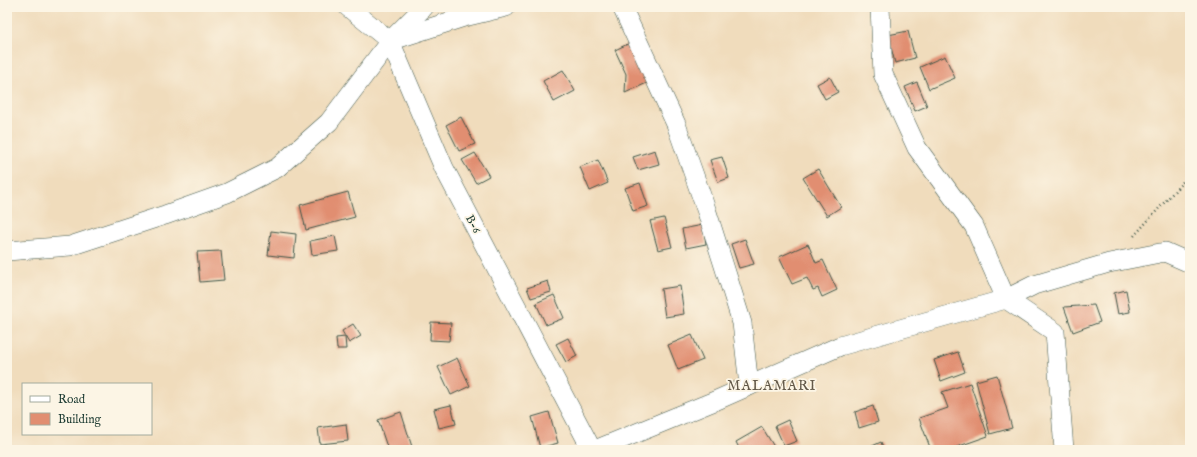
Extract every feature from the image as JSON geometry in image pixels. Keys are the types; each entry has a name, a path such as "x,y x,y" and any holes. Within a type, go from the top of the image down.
{"street":[{"name":"B-6","path":"348,7 390,41 444,168 593,450"},
{"path":"7,251 70,246 227,193 277,168 329,122 390,41 424,7"},
{"path":"390,41 464,17 506,7"},
{"path":"622,7 676,124 707,212 742,323 749,386"},
{"path":"880,7 883,74 916,148 974,226 1006,299 1055,332 1064,450"},
{"path":"593,450 717,400 840,346 1006,299 1034,285 1109,263 1165,252 1190,263"}],"path":[{"path":"1109,263 1190,174"}],"building":[{"path":"908,31 915,58 895,63 888,35"},
{"path":"632,42 649,82 625,93 626,74 615,50"},
{"path":"945,56 955,78 929,89 920,67"},
{"path":"563,70 575,91 554,102 543,81"},
{"path":"830,77 838,92 825,99 817,84"},
{"path":"917,82 927,106 915,111 905,87"},
{"path":"461,117 475,144 459,151 446,125"},
{"path":"655,150 659,164 638,170 633,157"},
{"path":"475,153 489,176 476,183 462,160"},
{"path":"722,157 729,178 718,182 710,160"},
{"path":"598,160 608,183 590,191 580,167"},
{"path":"818,169 841,207 827,216 803,178"},
{"path":"640,183 648,206 633,211 625,188"},
{"path":"348,192 355,217 306,230 300,205"},
{"path":"664,218 672,247 658,250 650,221"},
{"path":"703,225 706,244 686,248 682,229"},
{"path":"271,231 296,234 294,258 268,255"},
{"path":"335,236 338,251 312,255 310,241"},
{"path":"745,239 754,264 739,268 731,244"},
{"path":"808,244 816,263 823,260 837,290 822,297 818,288 813,290 807,278 792,284 779,257"},
{"path":"221,251 224,280 200,282 197,252"},
{"path":"548,281 551,292 531,298 527,288"},
{"path":"680,286 684,314 665,317 661,289"},
{"path":"1126,290 1130,312 1118,314 1114,293"},
{"path":"554,295 564,318 546,325 536,303"},
{"path":"1094,305 1100,322 1073,332 1064,307"},
{"path":"431,322 451,323 449,341 430,340"},
{"path":"353,324 361,336 349,343 342,331"},
{"path":"692,335 703,360 678,370 668,345"},
{"path":"345,337 346,349 337,349 336,338"},
{"path":"568,338 577,356 566,362 556,344"},
{"path":"958,352 965,372 941,381 934,360"},
{"path":"457,358 470,386 451,395 438,367"},
{"path":"997,375 1012,428 990,434 976,381"},
{"path":"970,383 988,436 948,450 931,450 919,418 948,408 942,392"},
{"path":"451,405 456,424 439,428 434,409"},
{"path":"873,406 878,422 859,428 855,412"},
{"path":"401,412 413,450 388,450 378,420"},
{"path":"549,412 558,443 540,448 532,417"},
{"path":"788,420 797,441 784,446 775,426"},
{"path":"346,424 348,441 320,444 318,428"},
{"path":"762,427 776,450 740,450 736,442"},
{"path":"881,442 884,450 866,450 866,449"}],"district":[{"name":"MALAMARI","path":"772,386"}]}
